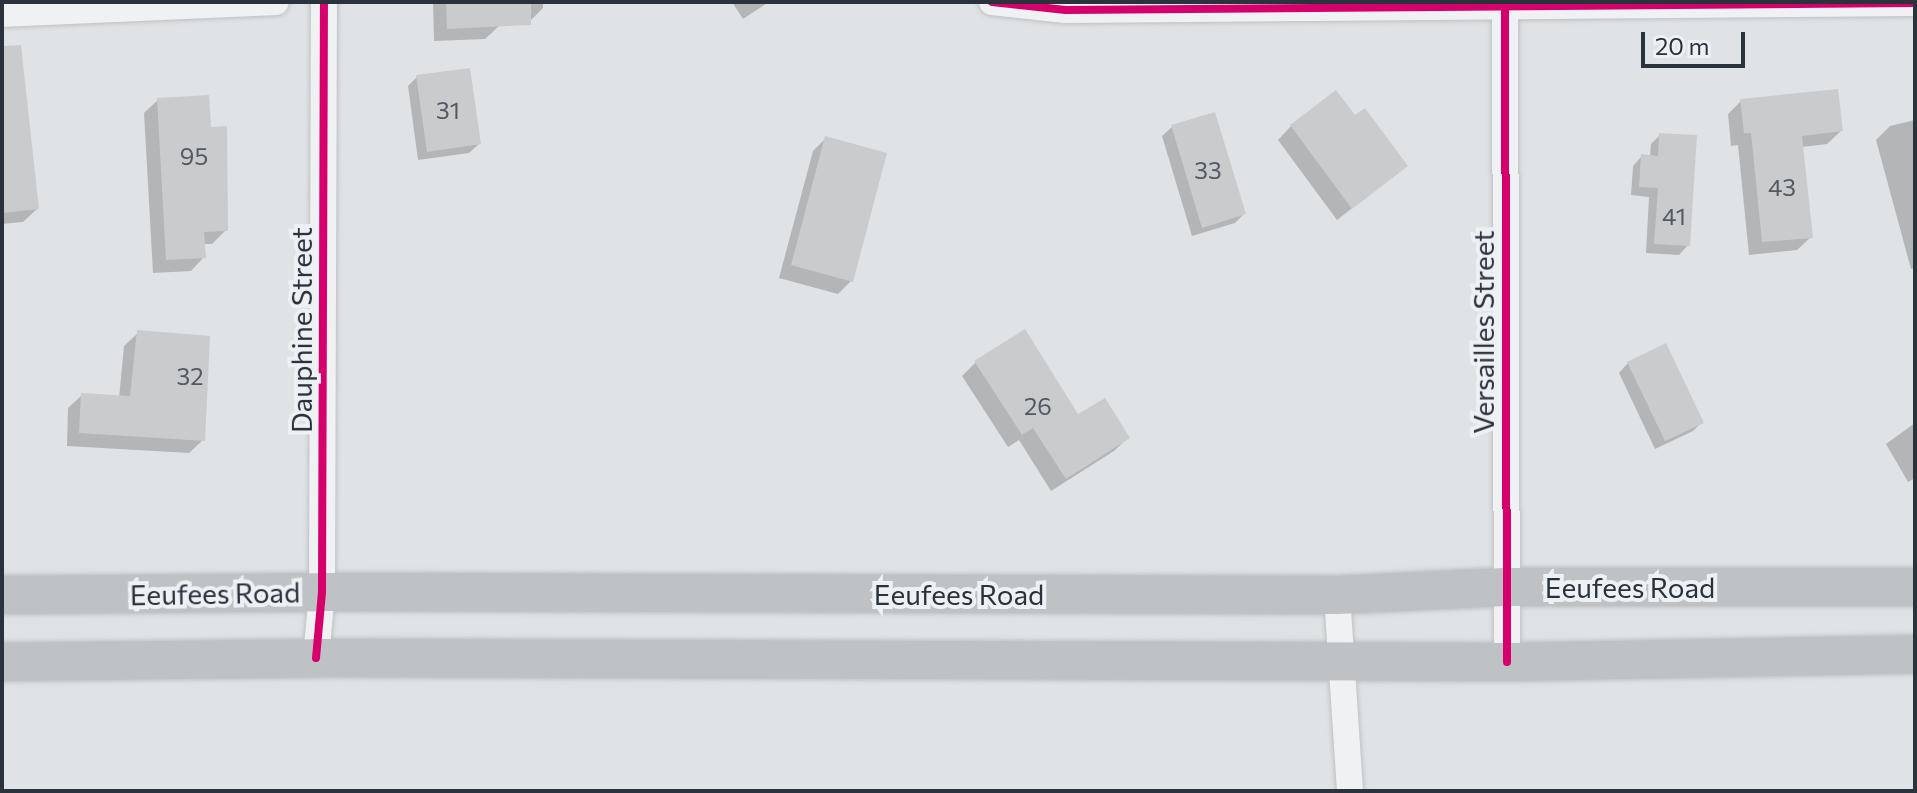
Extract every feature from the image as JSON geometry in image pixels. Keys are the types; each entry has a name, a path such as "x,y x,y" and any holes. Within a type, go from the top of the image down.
{"main road":[{"name":"Eeufees Road","path":"2,595 322,592 1337,595 1505,587 1915,587"},
{"path":"2,662 316,658 1507,662 1915,654"}],"street":[{"path":"2,14 276,2"},
{"name":"Dauphine Street","path":"316,658 322,592 324,2"},
{"path":"992,2 1066,10 1915,3"},
{"name":"Versailles Street","path":"1505,4 1507,662"},
{"path":"1337,595 1350,791"}],"building":[{"path":"446,2 531,2 531,25 447,29"},
{"path":"21,45 39,209 2,213 2,46"},
{"path":"470,68 481,144 427,152 416,75"},
{"path":"1838,89 1843,131 1802,136 1813,238 1762,242 1751,133 1744,133 1740,99"},
{"path":"1336,90 1355,115 1365,108 1408,166 1352,209 1290,125"},
{"path":"209,95 211,127 227,126 228,231 204,232 206,258 166,260 157,98"},
{"path":"1215,112 1246,214 1202,228 1171,125"},
{"path":"1659,133 1697,135 1690,246 1654,244 1658,188 1639,187 1641,154 1658,156"},
{"path":"825,136 887,153 853,282 791,265"},
{"path":"1025,329 1078,414 1105,398 1130,438 1066,479 1033,428 1022,435 974,361"},
{"path":"137,330 210,336 205,441 79,433 81,393 130,396"},
{"path":"1666,343 1704,423 1665,441 1627,362"}],"cycle path":[{"path":"316,658 322,592 324,2"},
{"path":"992,2 1066,10 1915,3"},
{"path":"1505,2 1507,662"}]}
